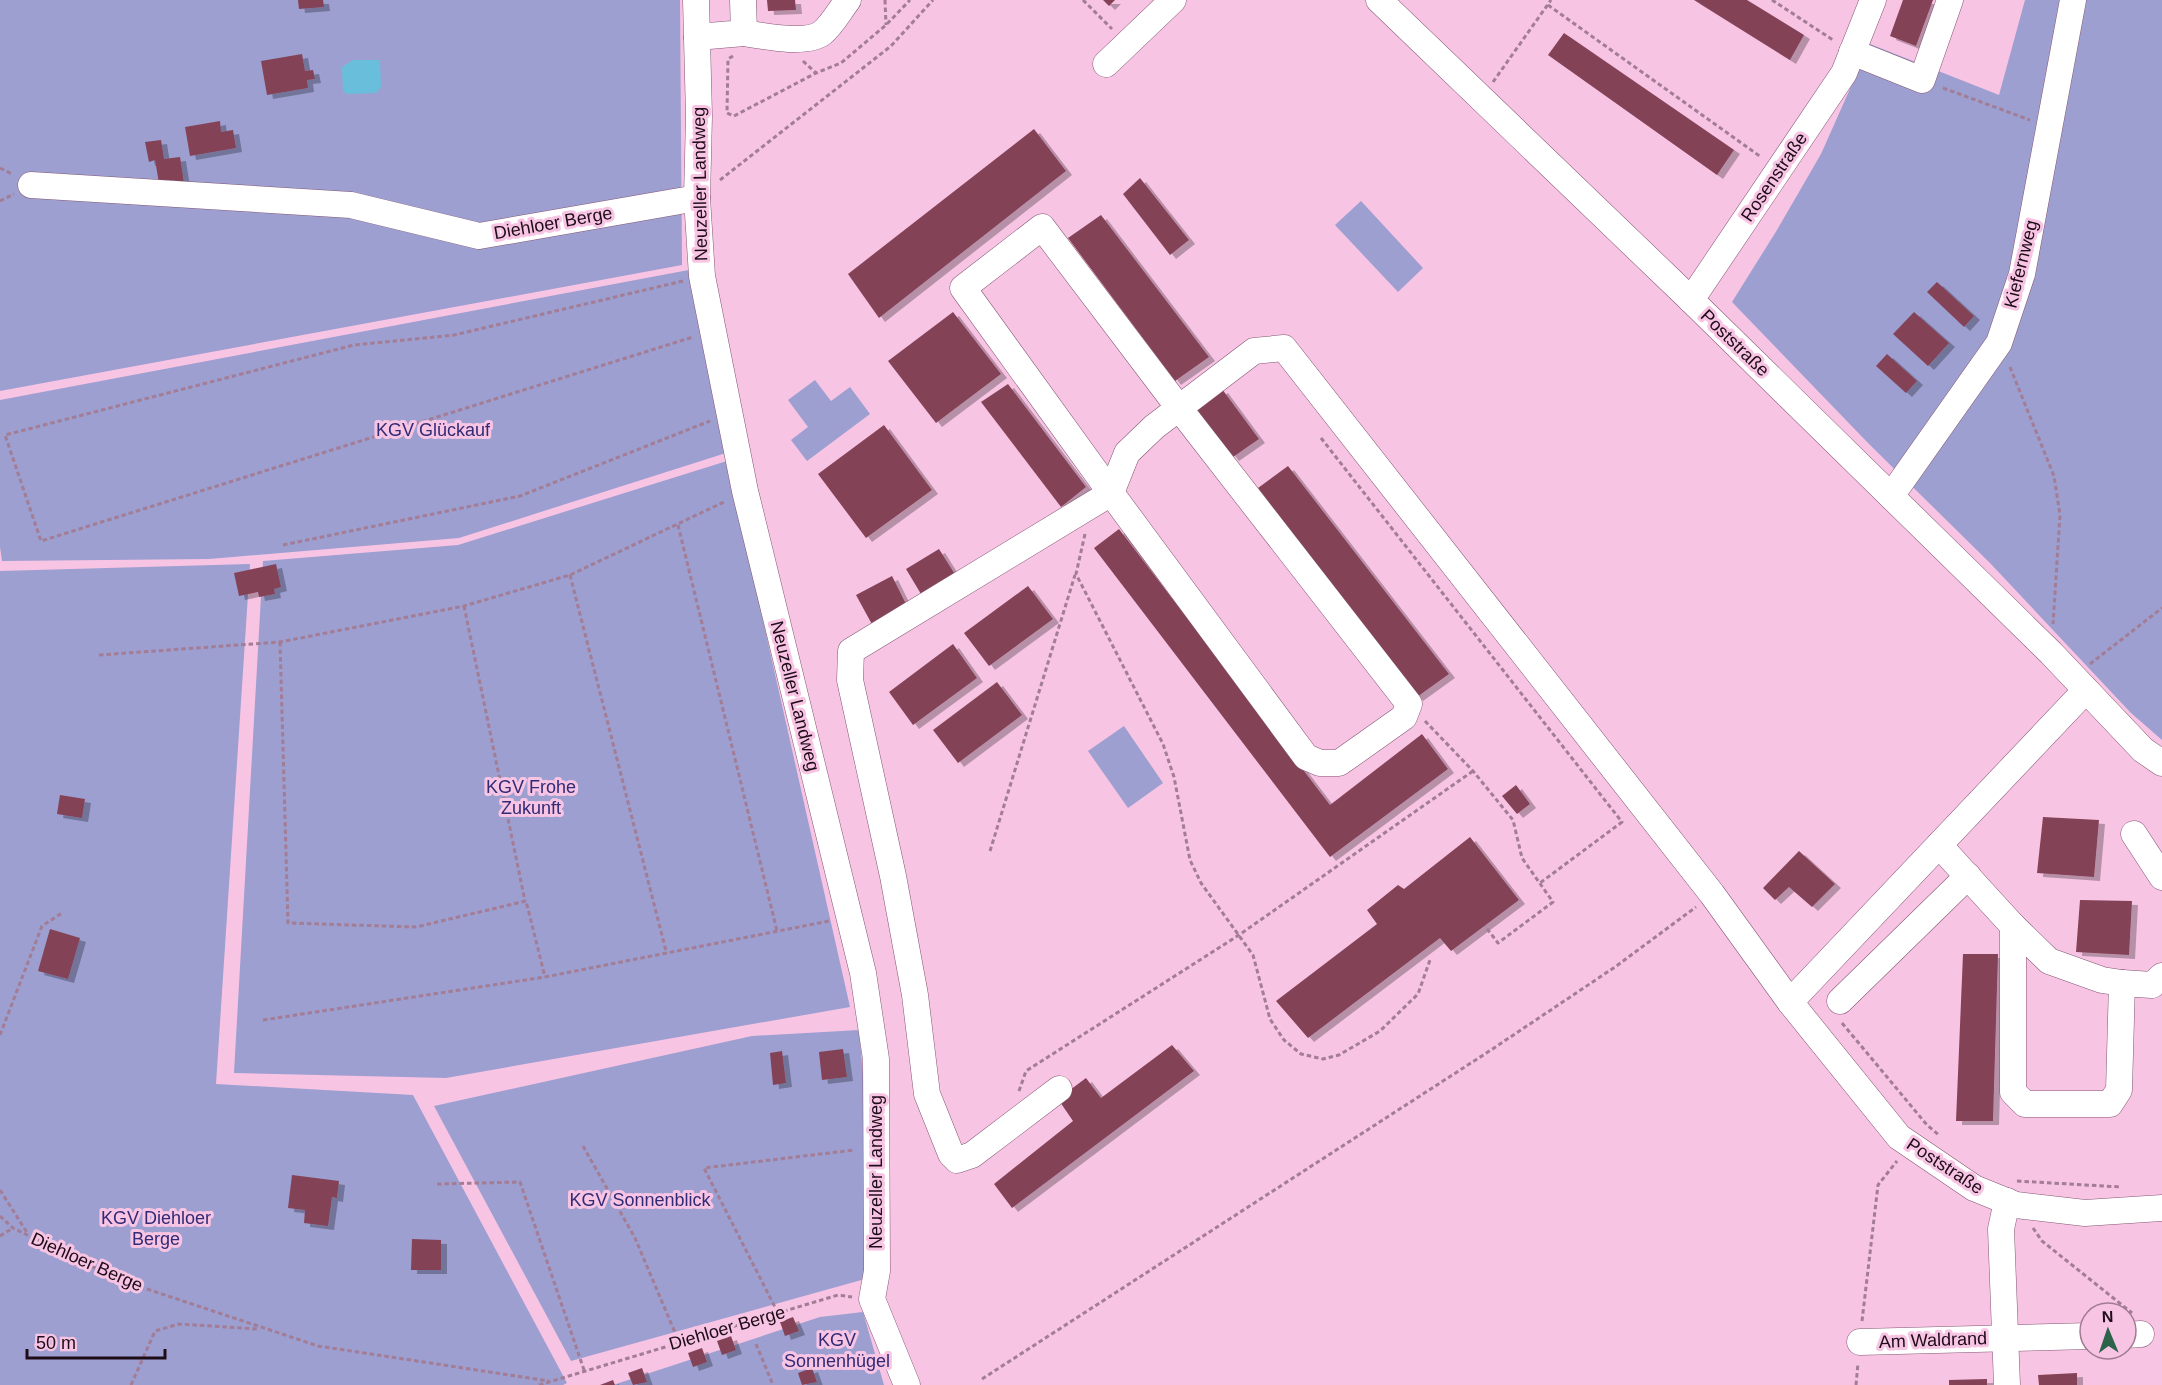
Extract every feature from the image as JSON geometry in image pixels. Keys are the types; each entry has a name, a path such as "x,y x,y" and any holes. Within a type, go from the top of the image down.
{"street":[{"name":"Neuzeller Landweg","path":"696,0 699,116 697,198 702,276 745,491 863,973 876,1059 877,1271 872,1299"},
{"path":"740,43 743,0"},
{"path":"822,0 822,33"},
{"path":"697,37 740,43 776,38 812,38 822,33 848,0"},
{"path":"1106,64 1173,0"},
{"name":"Poststraße","path":"1379,0 1691,300 2051,653 2152,757 2162,775"},
{"name":"Rosenstraße","path":"1691,300 1844,73 1873,0"},
{"path":"1852,52 1922,80 1950,0"},
{"name":"Kiefernweg","path":"1891,496 1999,343 2022,274 2073,0"},
{"name":"Diehloer Berge","path":"31,185 351,205 479,236 697,198"},
{"path":"1042,227 1409,705 1404,717 1339,763 1320,763 1306,757 1101,499 963,288 1042,227"},
{"name":"Poststraße","path":"1179,408 1254,351 1284,348 1712,894 1790,1002 1899,1137 1974,1188 2085,1213 2162,1208"},
{"path":"1059,1089 972,1155 957,1160 951,1154 927,1094 915,995 893,876 850,680 851,651 1101,499 1127,453 1154,426 1179,408"},
{"path":"1790,1002 1939,845 2080,684"},
{"path":"2134,834 2162,877"},
{"path":"1939,845 2013,926 2049,961 2102,980 2122,983 2152,985 2162,976"},
{"path":"1839,1009 1968,876"},
{"path":"2013,926 2013,1092 2025,1104 2110,1104 2119,1090 2122,983"},
{"name":"Am Waldrand","path":"2007,1385 2001,1229 2011,1195"},
{"path":"872,1299 907,1385"},
{"name":"Am Waldrand","path":"1860,1342 2078,1336"}],"path":[{"path":"885,0 886,25"},
{"path":"740,43 728,59 727,113 734,116 816,73 841,63 886,25 910,0"},
{"path":"697,198 891,46 933,0"},
{"path":"1083,0 1127,44"},
{"path":"1481,98 1551,0"},
{"path":"1772,0 1852,52"},
{"path":"1548,5 1779,169"},
{"path":"794,58 803,61 816,73"},
{"path":"1922,80 2050,128"},
{"path":"702,276 454,335 354,345 5,435 41,541 712,332"},
{"path":"1999,343 2054,476 2060,515 2051,653"},
{"path":"283,545 520,496 728,414"},
{"path":"1321,438 1622,822 1540,883"},
{"path":"99,655 280,642 464,606 570,575 745,491"},
{"path":"990,851 1101,499"},
{"path":"678,525 777,931"},
{"path":"1076,574 1162,744 1174,777 1184,836 1193,868 1201,883 1253,955 1270,1019 1284,1040 1301,1054 1323,1059 1339,1054 1380,1031 1418,994 1430,960"},
{"path":"570,575 666,952"},
{"path":"464,606 526,902 545,977"},
{"path":"2080,684 2162,608"},
{"path":"280,642 288,923 417,927 526,902"},
{"path":"1409,705 1473,771 1513,820 1522,858 1553,902 1498,943 1485,926"},
{"path":"1005,1131 1026,1071 1239,935 1473,771"},
{"path":"982,1379 1615,967 1712,894"},
{"path":"0,1035 42,926 62,913"},
{"path":"263,1020 545,977 849,918"},
{"path":"1839,1009 1927,1125 1944,1140"},
{"path":"1860,1342 1878,1185 1927,1125"},
{"path":"583,1146 635,1238 679,1342"},
{"path":"778,1313 704,1168 876,1147"},
{"path":"437,1184 520,1182 584,1370"},
{"path":"2011,1195 2127,1187"},
{"path":"0,1191 29,1236"},
{"path":"2011,1195 2042,1241 2105,1301"},
{"name":"Diehloer Berge","path":"0,1216 13,1228 120,1280 318,1346 549,1381"},
{"name":"Diehloer Berge","path":"0,1236 13,1228"},
{"name":"Diehloer Berge","path":"539,1385 838,1295 872,1299"},
{"name":"Diehloer Berge","path":"131,1385 155,1331 179,1324 264,1329"},
{"path":"756,1344 773,1385"}],"green space":[{"path":"0,0 680,0 682,265 0,391"},
{"path":"2025,0 2162,0 2162,740 2131,713 1990,563 1870,445 1732,302 1821,154 1870,44 1999,95"},
{"path":"1361,201 1423,268 1398,292 1335,225"},
{"name":"KGV Glückauf","path":"694,269 726,453 459,538 209,559 2,561 0,547 0,400"},
{"path":"815,380 831,401 850,387 870,414 807,461 791,440 808,427 788,400"},
{"name":"KGV Frohe Zukunft","path":"727,461 850,1007 446,1078 234,1073 263,561 458,545"},
{"name":"KGV Diehloer Berge","path":"250,564 216,1084 413,1095 567,1383 563,1385 0,1385 0,571"},
{"path":"1124,726 1163,783 1128,808 1088,751"},
{"name":"KGV Sonnenblick","path":"859,1030 870,1152 865,1279 571,1361 434,1106 752,1036"},
{"name":"KGV Sonnenhügel","path":"863,1312 884,1385 613,1385 820,1317"}],"shaded area":[{"path":"353,60 380,60 381,87 376,93 347,94 343,91 342,67"}],"building":[{"path":"298,0 323,0 324,7 299,9"},
{"path":"767,0 795,0 796,10 768,11"},
{"path":"1103,0 1115,0 1109,6"},
{"path":"1694,0 1747,0 1804,35 1790,60"},
{"path":"1903,0 1933,0 1916,46 1890,36"},
{"path":"1564,33 1734,150 1717,175 1548,55"},
{"path":"302,54 305,71 313,70 315,79 307,80 308,88 267,95 261,61"},
{"path":"220,121 221,132 233,130 236,148 190,156 185,127"},
{"path":"1034,129 1066,171 879,318 848,274"},
{"path":"161,140 164,159 180,157 185,189 176,190 175,180 159,183 155,160 149,162 145,142"},
{"path":"1140,178 1189,240 1170,255 1123,194"},
{"path":"1101,215 1209,357 1175,381 1068,238"},
{"path":"1937,282 1974,316 1964,327 1927,292"},
{"path":"953,312 1001,374 936,423 888,361"},
{"path":"1914,312 1949,343 1928,366 1893,334"},
{"path":"1887,354 1917,381 1906,393 1876,366"},
{"path":"1008,384 1086,487 1061,507 981,402"},
{"path":"1222,389 1259,439 1233,457 1195,407"},
{"path":"884,425 932,490 866,538 818,474"},
{"path":"1288,466 1449,674 1417,697 1258,488"},
{"path":"1119,529 1330,805 1422,734 1448,769 1330,857 1094,548"},
{"path":"939,549 958,579 924,599 906,569"},
{"path":"276,564 281,587 274,589 275,594 259,597 258,592 239,596 234,573"},
{"path":"892,576 909,610 874,628 856,595"},
{"path":"1028,586 1053,619 989,666 964,633"},
{"path":"953,644 977,678 913,725 889,692"},
{"path":"997,682 1022,715 958,763 933,730"},
{"path":"1516,785 1530,804 1517,814 1502,796"},
{"path":"60,795 85,799 82,818 57,814"},
{"path":"2043,817 2099,820 2094,877 2037,873"},
{"path":"1470,837 1519,900 1451,951 1440,938 1308,1038 1276,1001 1377,924 1367,910 1398,885 1404,889"},
{"path":"1799,851 1835,884 1812,907 1789,887 1775,900 1763,888"},
{"path":"2080,900 2132,901 2129,955 2076,952"},
{"path":"50,929 80,938 68,979 38,971"},
{"path":"1963,954 1998,954 1993,1121 1956,1121"},
{"path":"1172,1045 1194,1071 1012,1208 994,1184 1073,1121 1058,1099 1086,1078 1101,1098"},
{"path":"843,1049 847,1077 822,1080 819,1052"},
{"path":"782,1051 786,1083 773,1085 770,1053"},
{"path":"292,1175 339,1181 337,1198 332,1197 328,1226 304,1223 305,1210 288,1208"},
{"path":"412,1239 441,1240 441,1270 411,1270"},
{"path":"793,1317 799,1331 785,1336 780,1322"},
{"path":"731,1336 736,1350 722,1355 717,1341"},
{"path":"702,1348 707,1362 693,1367 688,1353"},
{"path":"642,1368 647,1382 633,1385 628,1373"},
{"path":"812,1368 817,1382 802,1385 798,1373"},
{"path":"2077,1373 2077,1385 2039,1385 2038,1375"},
{"path":"1987,1379 1987,1385 1949,1385 1949,1380"},
{"path":"613,1380 615,1385 600,1385"}]}
